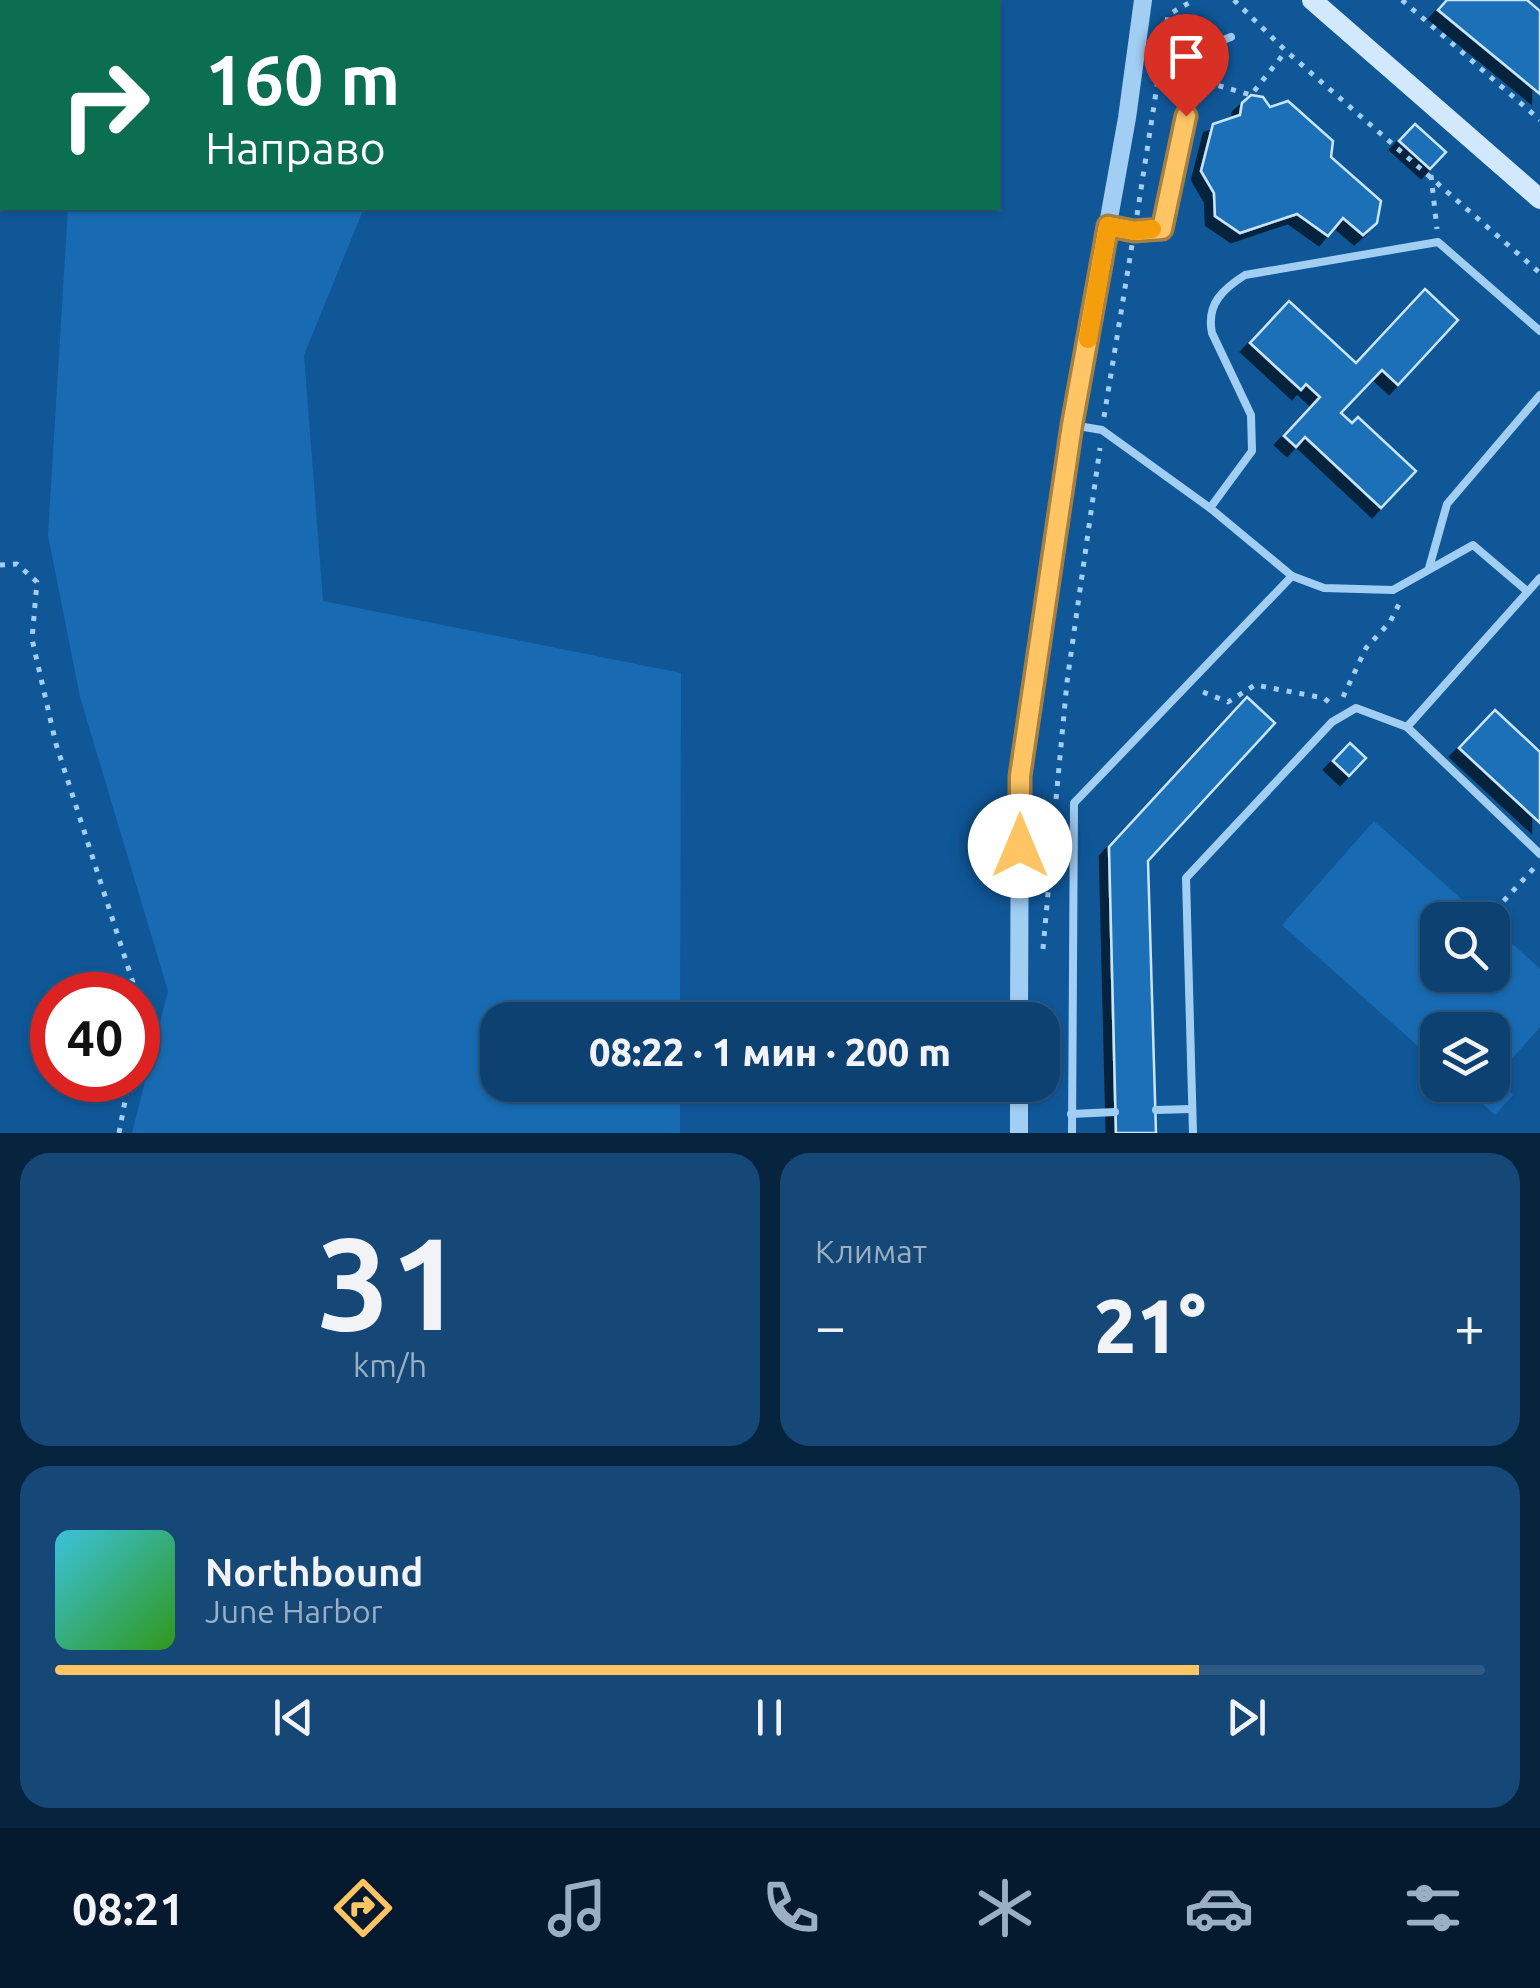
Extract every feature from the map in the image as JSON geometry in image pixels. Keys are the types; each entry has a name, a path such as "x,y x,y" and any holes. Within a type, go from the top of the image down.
{"main road":[{"path":"1312,0 1540,200"}],"street":[{"path":"1019,1002 1020,776 1072,425 1144,0"},
{"path":"1019,1102 1019,1133"}],"lane":[{"path":"1108,226 1134,231 1162,229 1200,49 1231,37"},
{"path":"1210,508 1252,451 1251,415 1210,321 1222,290 1245,274 1438,242 1540,332"},
{"path":"1430,568 1447,504 1540,396"},
{"path":"1072,425 1102,430 1210,508 1292,576 1324,588 1393,590 1473,546 1527,591"},
{"path":"1072,1133 1074,803 1292,576"},
{"path":"1407,727 1540,578"},
{"path":"1193,1133 1186,878 1332,722 1356,708 1407,727 1540,854"},
{"path":"1156,1110 1191,1109"},
{"path":"1071,1114 1115,1112"}],"path":[{"path":"1043,952 1067,682 1102,430 1168,15 1194,0"},
{"path":"1234,0 1540,273"},
{"path":"1402,0 1540,120"},
{"path":"1194,79 1250,94 1286,50"},
{"path":"1431,175 1438,242"},
{"path":"0,565 17,564 36,582 32,639 56,744 130,972"},
{"path":"1185,685 1228,702 1255,684 1324,698 1337,710 1366,648 1390,622 1412,579"},
{"path":"1503,902 1540,862"},
{"path":"119,1133 125,1102"}],"shaded area":[{"path":"68,210 363,210 304,355 323,601 681,673 680,1002 480,1002 480,1102 680,1102 680,1133 132,1133 140,1102 160,1102 160,1023 168,991 80,697 48,535"},
{"path":"1374,821 1465,902 1420,902 1420,992 1510,992 1510,942 1540,969 1540,1027 1510,1061 1510,1012 1420,1012 1420,1048 1282,925"},
{"path":"1481,1102 1507,1102 1495,1115"}],"building":[{"path":"1447,0 1527,0 1540,11 1540,94 1438,10"},
{"path":"1251,95 1263,97 1270,107 1288,101 1333,141 1331,157 1381,201 1377,223 1363,235 1343,218 1328,236 1297,214 1240,233 1215,216 1214,193 1201,171 1213,124 1240,115 1242,103"},
{"path":"1415,124 1446,152 1430,169 1399,141"},
{"path":"1425,289 1458,320 1398,385 1382,370 1341,413 1352,423 1358,417 1416,471 1381,508 1305,437 1296,447 1284,436 1320,397 1306,384 1301,390 1250,343 1289,301 1356,363"},
{"path":"1247,697 1275,723 1148,861 1156,1133 1116,1133 1109,847"},
{"path":"1495,710 1540,752 1540,823 1459,748"},
{"path":"1350,743 1366,758 1349,776 1333,761"}],"slow traffic":[{"path":"1088,339 1108,226 1134,231 1152,229"}],"route":[{"path":"1020,846 1020,776 1072,425 1108,226 1134,231 1162,229 1186,116"}]}
